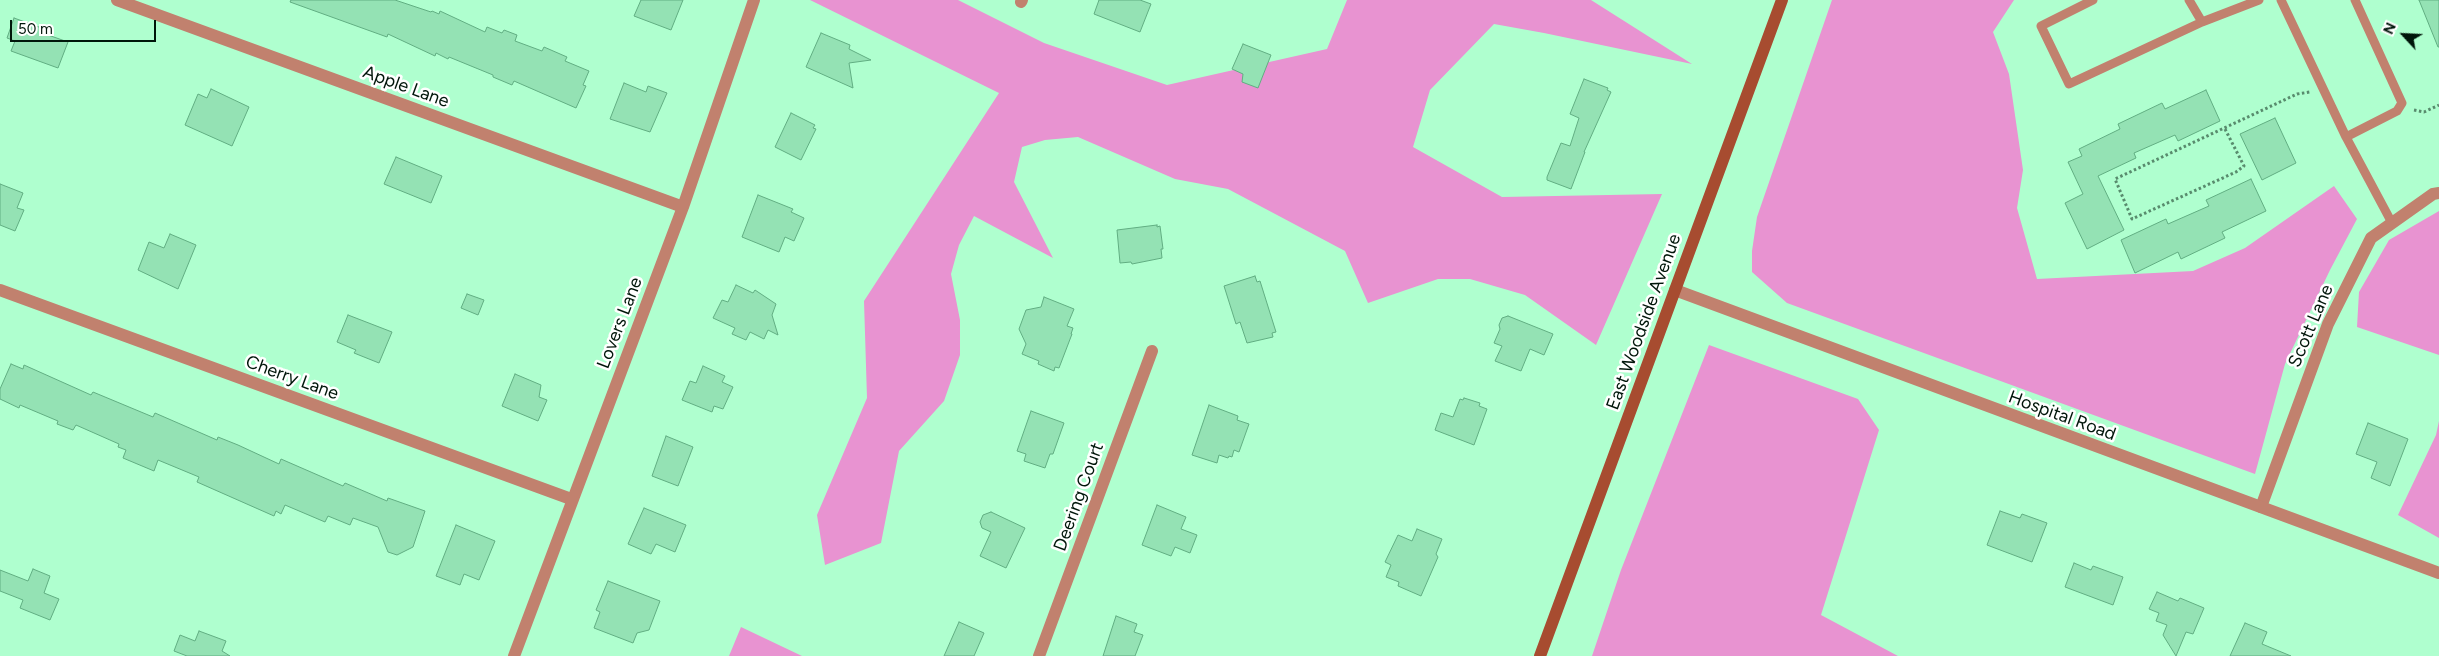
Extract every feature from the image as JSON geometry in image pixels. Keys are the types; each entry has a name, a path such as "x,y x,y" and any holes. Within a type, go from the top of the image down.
{"main road":[{"name":"East Woodside Avenue","path":"1540,656 1782,0"}],"street":[{"name":"Apple Lane","path":"117,0 683,207"},
{"name":"Lovers Lane","path":"514,656 571,499 683,207 754,0"},
{"name":"Scott Lane","path":"2261,507 2328,324 2371,238 2433,194 2439,193"},
{"name":"Cherry Lane","path":"0,290 571,499"},
{"name":"Hospital Road","path":"1674,290 2439,573"},
{"name":"Deering Court","path":"1039,656 1152,351"}],"lane":[{"path":"2092,0 2041,26 2069,84 2202,22 2259,0"},
{"path":"2189,0 2202,22"},
{"path":"2280,0 2346,137 2392,223"},
{"path":"2346,137 2401,108 2400,98 2355,0"}],"path":[{"path":"2225,129 2244,166 2236,172 2132,219 2115,179 2297,94 2303,95 2323,88"},
{"path":"2401,108 2424,112 2439,105"}],"shaded area":[{"path":"810,0 958,0 1044,43 1167,85 1327,49 1347,0 1591,0 1692,64 1494,24 1430,90 1413,147 1502,197 1662,194 1596,345 1525,295 1470,279 1438,279 1368,303 1345,251 1228,189 1175,179 1078,137 1045,140 1022,147 1014,182 1053,258 974,216 959,245 951,274 960,320 960,355 944,401 899,451 881,543 825,565 817,515 867,398 864,301 999,93"},
{"path":"1832,0 2014,0 1993,32 2009,74 2023,170 2017,208 2037,279 2193,271 2245,248 2334,186 2357,219 2330,270 2285,364 2255,474 1787,303 1752,272 1752,251 1757,217"},
{"path":"2439,211 2439,355 2357,327 2359,292 2389,240"},
{"path":"1709,345 1858,399 1879,430 1821,615 1898,656 1592,656 1621,570"},
{"path":"2439,421 2439,538 2398,515 2436,435"},
{"path":"741,627 802,656 729,656"}],"building":[{"path":"291,0 395,0 439,14 440,11 485,32 487,27 502,33 504,30 517,35 515,41 542,51 544,47 567,57 565,61 589,71 583,85 586,86 576,108 514,81 512,85 449,57 448,59 436,53 435,56 388,34 387,37 290,2"},
{"path":"641,0 683,0 671,30 634,16"},
{"path":"1099,0 1140,0 1151,4 1140,32 1094,14"},
{"path":"2419,0 2439,0 2439,47 2438,47"},
{"path":"14,18 50,31 48,35 68,42 58,68 11,51 15,41 7,38"},
{"path":"821,33 850,45 849,49 871,60 849,63 853,88 806,67"},
{"path":"1243,44 1271,55 1258,88 1242,82 1243,74 1232,69"},
{"path":"1584,79 1608,88 1607,90 1611,92 1584,152 1571,189 1547,180 1547,177 1561,143 1570,146 1579,118 1570,114"},
{"path":"624,83 646,92 648,86 667,93 650,132 610,119"},
{"path":"211,89 249,107 232,146 185,125 198,94 207,98"},
{"path":"2206,90 2220,121 2178,141 2175,135 2134,153 2136,158 2098,176 2124,230 2087,249 2065,203 2083,194 2068,162 2082,156 2079,149 2120,129 2118,124 2162,103 2165,109"},
{"path":"791,113 815,125 813,128 816,129 801,160 775,147"},
{"path":"2275,118 2296,163 2262,180 2240,134"},
{"path":"396,157 442,176 431,203 384,184"},
{"path":"2251,179 2266,211 2222,232 2225,238 2181,259 2178,252 2135,273 2121,240 2166,219 2168,224 2209,206 2206,200"},
{"path":"0,184 23,193 17,208 24,210 15,231 0,225"},
{"path":"758,195 793,209 791,212 804,218 794,241 785,237 779,252 742,237"},
{"path":"1157,225 1157,227 1160,226 1163,249 1161,249 1162,258 1132,264 1131,262 1120,263 1117,230"},
{"path":"170,234 196,245 178,289 138,270 149,242 164,248"},
{"path":"1255,276 1257,282 1260,281 1276,332 1272,333 1273,337 1247,343 1240,322 1236,324 1224,286"},
{"path":"736,285 753,293 755,290 776,304 772,315 778,335 768,330 764,339 750,332 746,340 732,334 735,328 713,318 722,300 728,302"},
{"path":"467,294 484,300 478,315 461,308"},
{"path":"1044,297 1074,309 1067,326 1073,328 1072,334 1059,368 1055,367 1054,371 1038,364 1039,361 1022,354 1026,344 1019,329 1026,310 1041,307"},
{"path":"348,315 392,332 379,363 354,353 356,350 337,342"},
{"path":"1508,316 1553,334 1544,355 1530,349 1521,371 1495,361 1502,346 1494,343 1500,329 1499,325 1502,318"},
{"path":"11,364 23,369 24,365 91,395 93,392 153,417 155,413 217,440 218,437 238,445 279,464 281,459 343,486 345,483 387,501 388,498 425,511 413,547 397,555 388,552 378,527 353,518 350,525 328,516 325,522 285,505 281,514 276,511 274,516 197,482 199,477 158,460 154,471 123,458 126,450 118,447 119,444 76,425 73,430 57,424 58,421 20,405 19,408 0,399 0,389"},
{"path":"703,366 725,376 722,382 733,387 723,409 714,406 712,412 682,400 690,381 696,383"},
{"path":"515,374 541,385 539,397 547,400 538,421 502,406"},
{"path":"1464,398 1480,403 1479,406 1487,409 1474,445 1435,430 1441,413 1453,417 1460,399 1463,400"},
{"path":"1209,405 1238,416 1237,420 1249,424 1239,452 1234,450 1232,457 1229,456 1228,458 1219,455 1217,463 1192,455"},
{"path":"1031,411 1064,423 1053,454 1050,454 1045,468 1024,461 1026,454 1017,451"},
{"path":"2368,423 2408,439 2390,486 2371,478 2377,462 2356,454"},
{"path":"666,436 693,447 678,486 652,476"},
{"path":"1157,505 1186,517 1181,529 1197,535 1190,553 1175,547 1171,556 1142,545"},
{"path":"644,508 686,525 675,552 656,544 651,554 628,544"},
{"path":"2000,511 2020,518 2022,514 2047,523 2032,562 1987,545"},
{"path":"991,512 1025,528 1006,568 980,556 991,532 982,528 980,522 983,515"},
{"path":"456,525 495,541 479,580 464,574 460,585 436,576"},
{"path":"1417,529 1442,539 1436,554 1438,557 1421,596 1398,586 1399,582 1386,577 1391,565 1385,562 1398,535 1412,541"},
{"path":"2074,563 2091,570 2093,566 2123,577 2113,605 2065,587"},
{"path":"33,569 50,576 44,593 59,599 50,620 20,608 23,600 0,591 0,570 28,581"},
{"path":"608,581 660,601 649,630 637,633 633,643 594,628 600,612 596,610"},
{"path":"2157,592 2178,601 2180,598 2204,608 2193,634 2186,632 2176,656 2163,635 2167,625 2156,621 2159,613 2149,609"},
{"path":"1116,616 1137,624 1134,632 1143,635 1135,656 1103,656"},
{"path":"959,622 984,633 974,656 944,656"},
{"path":"2245,623 2267,632 2262,644 2291,656 2230,656"},
{"path":"199,631 226,641 222,651 230,656 187,656 174,651 180,635 195,641"}]}
